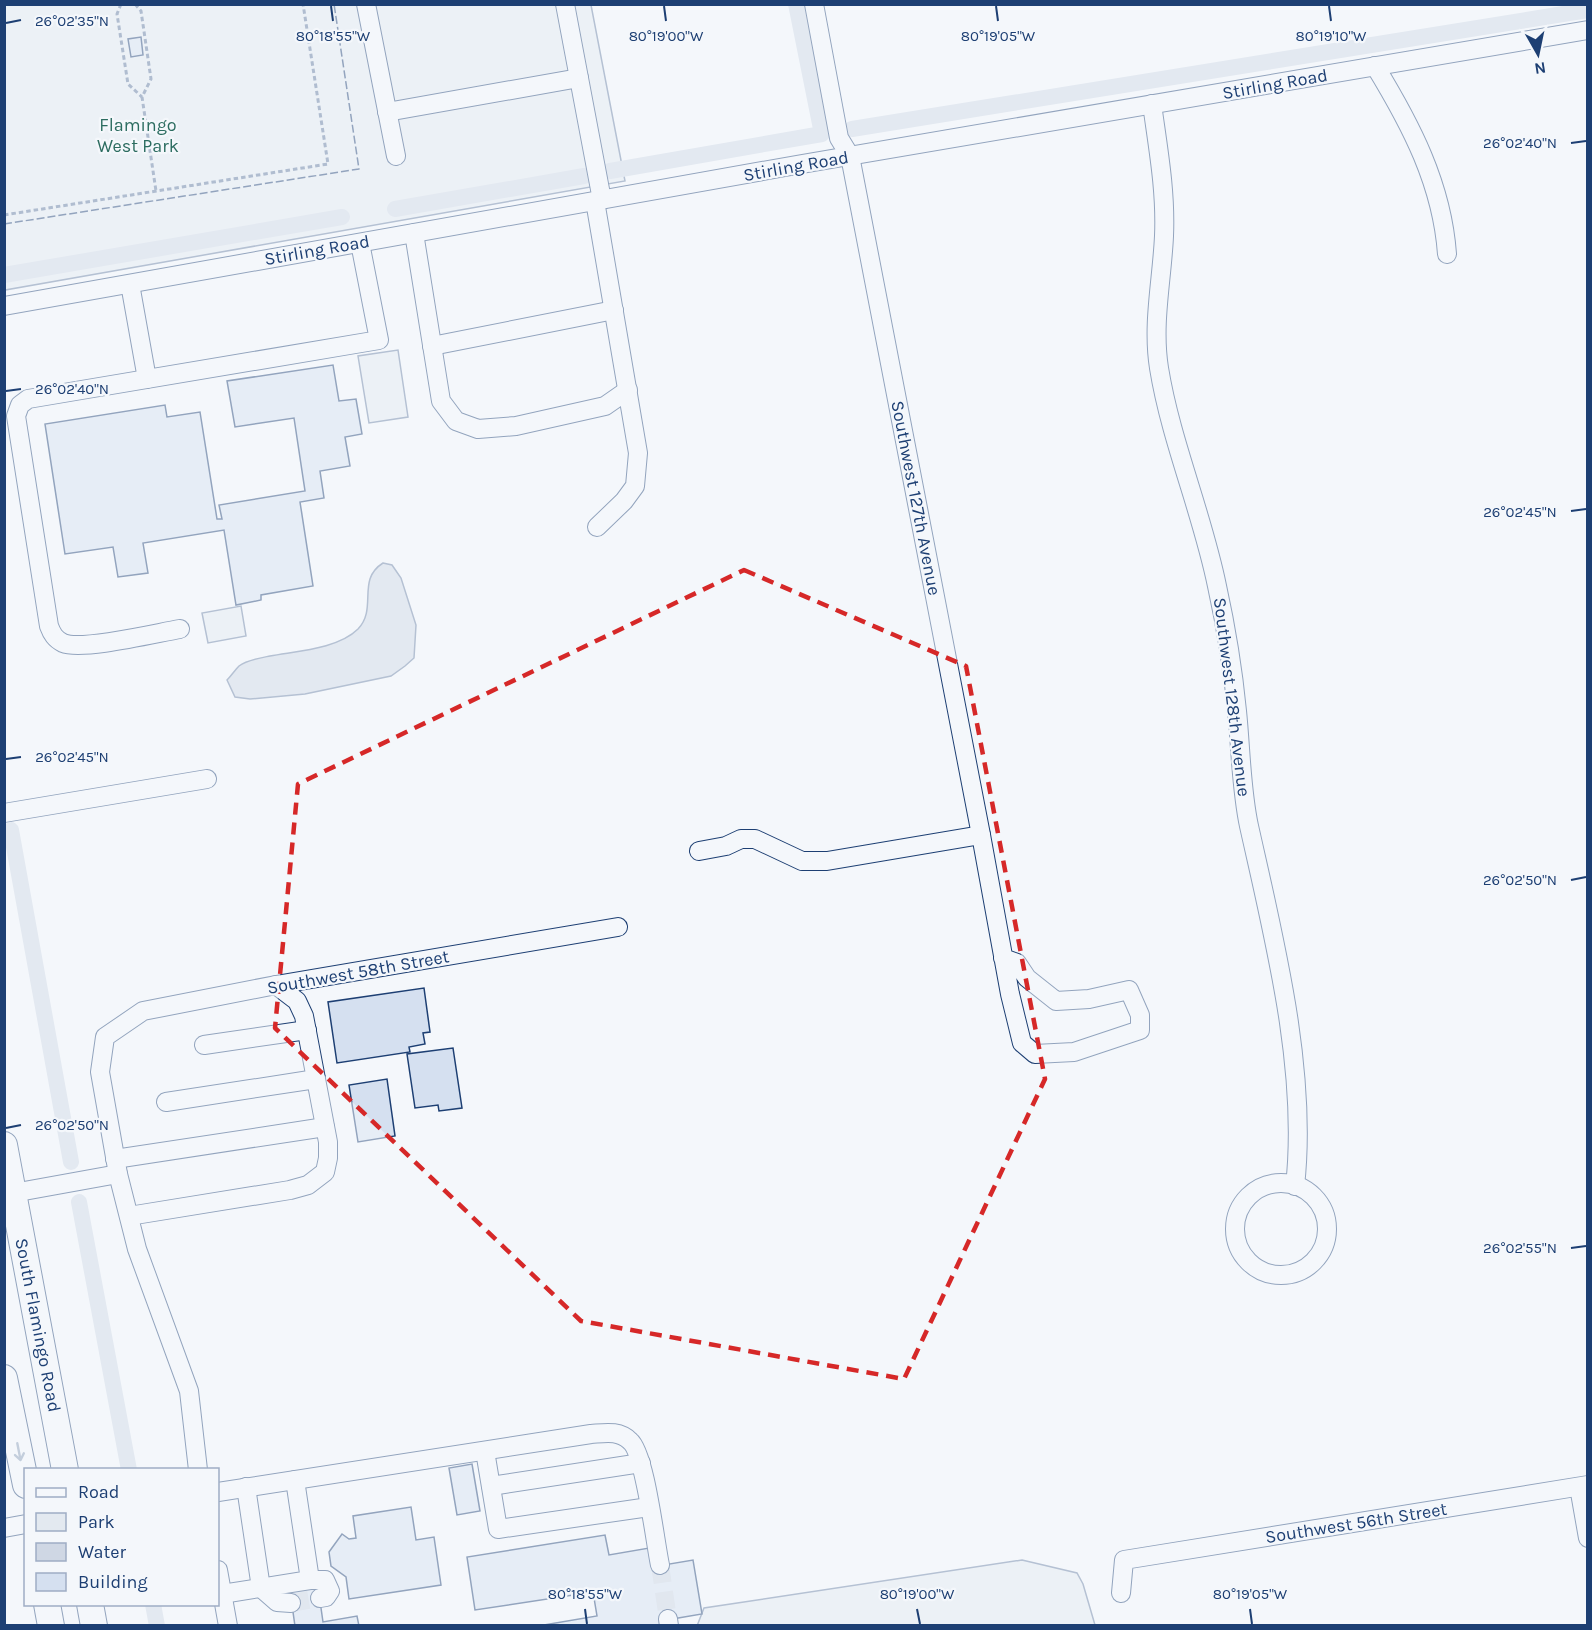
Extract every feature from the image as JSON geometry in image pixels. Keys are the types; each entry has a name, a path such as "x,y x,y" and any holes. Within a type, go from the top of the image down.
{"highway":[{"name":"South Flamingo Road","path":"4,1145 65,1468"},
{"path":"4,1378 24,1475"},
{"path":"47,1606 51,1626"},
{"path":"90,1606 94,1626"}],"street":[{"path":"366,4 396,156"},
{"path":"565,4 579,78 638,453 635,486 624,501 597,527"},
{"name":"Southwest 127th Avenue","path":"814,4 839,138 850,156 1003,958 1022,1043 1035,1054 1074,1052 1140,1030 1140,1015 1129,990 1089,999 1056,1001 1027,978 1017,963 1003,958"},
{"name":"Stirling Road","path":"4,306 850,156 1587,30"},
{"path":"1375,66 1403,111 1433,182 1442,214 1447,254"},
{"path":"387,112 579,78"},
{"name":"Southwest 128th Avenue","path":"1152,104 1165,192 1164,238 1157,313 1158,364 1168,415 1198,511 1217,586 1231,663 1244,795 1281,976 1294,1062 1298,1140 1295,1186"},
{"path":"414,233 441,401 456,421 478,429 516,426 605,406 628,390"},
{"path":"180,629 82,645 65,644 52,636 15,416 20,405 28,399 379,340 360,243"},
{"path":"130,284 147,379"},
{"path":"432,346 615,310"},
{"path":"4,813 207,779"},
{"path":"699,851 726,846 741,839 755,839 802,861 827,861 981,835"},
{"name":"Southwest 58th Street","path":"117,1167 100,1072 105,1037 143,1011 276,985 618,927"},
{"path":"129,1216 308,1185 318,1180 326,1172 328,1158 325,1127 304,1016 297,1001 276,985"},
{"path":"204,1045 307,1030"},
{"path":"166,1102 316,1079"},
{"path":"13,1193 117,1167 325,1127"},
{"path":"117,1167 137,1249 189,1391 198,1468"},
{"path":"1280,1183 1295,1186 1307,1192 1317,1201 1324,1213 1326,1240 1321,1252 1307,1266 1288,1275 1273,1275 1259,1270 1238,1248 1234,1233 1236,1218 1242,1204 1252,1193 1266,1186 1280,1183"},
{"path":"219,1492 616,1432 632,1441 641,1463 660,1565"},
{"path":"485,1450 498,1529 649,1507"},
{"path":"491,1486 641,1463"},
{"path":"295,1480 310,1580"},
{"path":"1583,1486 1587,1538"},
{"name":"Southwest 56th Street","path":"1121,1593 1124,1560 1583,1486"},
{"path":"246,1487 261,1588 277,1602 291,1603"},
{"path":"4,1528 24,1524"},
{"path":"219,1576 228,1626"},
{"path":"222,1593 310,1580 325,1580 330,1591 326,1597 320,1599"}],"path":[{"path":"121,4 117,14 128,84 142,97"},
{"path":"135,4 141,11 151,80 142,97 156,191"},
{"path":"4,215 328,164 303,4"}],"highlighted area":[{"path":"744,570 966,666 1045,1079 904,1379 581,1321 275,1028 298,784"}],"green space":[{"name":"Flamingo West Park","path":"5,5 591,5 625,181 5,290"},
{"path":"398,350 408,417 369,423 358,356"},
{"path":"241,606 246,636 208,643 202,613"},
{"path":"1022,1560 1077,1573 1083,1584 1095,1625 697,1626 704,1608"}],"water":[{"path":"383,563 392,565 401,578 416,625 414,658 391,676 305,694 250,699 235,697 227,680 242,664 258,658 328,645 350,636 358,629 367,612 368,586 371,578 375,570"}],"building":[{"path":"141,37 143,55 131,57 128,39"},
{"path":"333,365 339,401 356,399 362,434 345,437 350,466 320,471 324,498 300,502 313,586 261,595 261,600 236,605 224,530 143,543 148,573 118,577 113,547 65,554 45,424 165,405 167,417 200,412 217,519 222,519 219,505 305,491 294,418 235,427 227,381"},
{"path":"424,988 430,1032 423,1033 425,1044 409,1047 410,1052 337,1063 328,1002"},
{"path":"453,1048 462,1108 439,1111 438,1105 415,1108 407,1054"},
{"path":"387,1079 395,1136 358,1142 349,1085"},
{"path":"472,1464 480,1511 457,1515 449,1468"},
{"path":"411,1507 416,1540 434,1537 441,1585 349,1599 346,1577 331,1566 329,1552 342,1534 349,1539 356,1538 353,1516"},
{"path":"605,1535 609,1555 649,1548 652,1567 693,1560 702,1614 661,1621 661,1626 538,1626 597,1616 593,1592 475,1610 467,1557"},
{"path":"318,1587 323,1622 357,1616 359,1626 295,1626 290,1591"}],"waterway":[{"path":"610,171 822,134 796,4"},
{"path":"852,129 1588,10"},
{"path":"395,209 584,176"},
{"path":"4,275 342,217"},
{"path":"11,830 71,1162"},
{"path":"79,1202 129,1468"},
{"path":"153,1606 157,1626"}],"tunnel":[{"path":"660,1565 668,1619"},
{"path":"291,1603 320,1598"}],"fence":[{"path":"4,224 359,169 334,4"}]}
